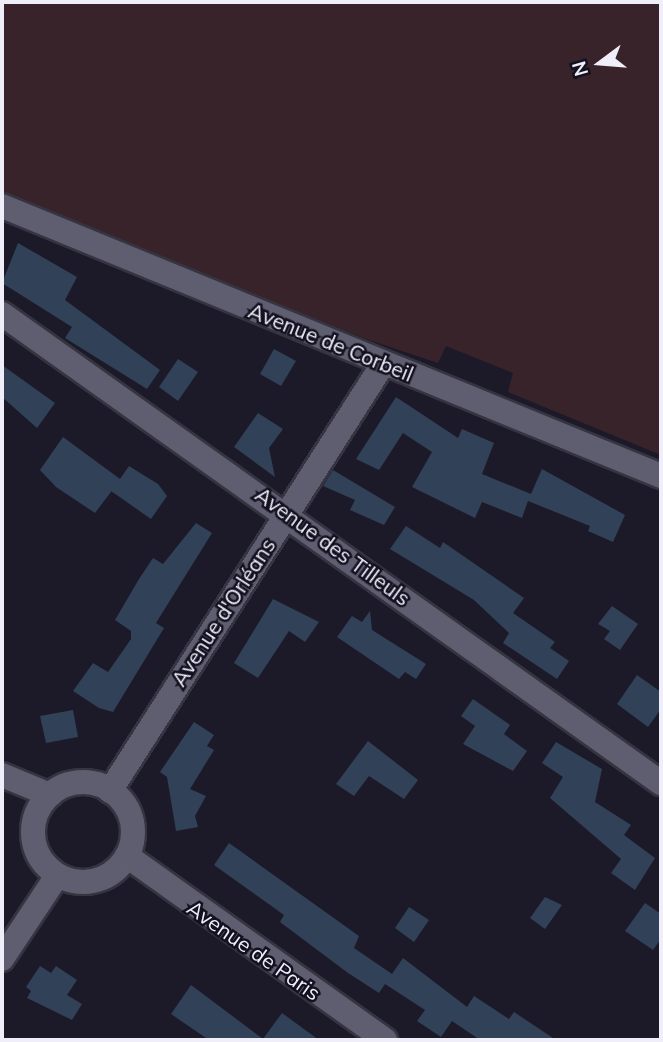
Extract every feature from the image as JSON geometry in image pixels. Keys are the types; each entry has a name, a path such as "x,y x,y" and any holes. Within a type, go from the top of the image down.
{"street":[{"name":"Avenue de Corbeil","path":"2,206 661,476"},
{"name":"Avenue des Tilleuls","path":"2,314 287,511 661,783"},
{"name":"Avenue d'Orléans","path":"110,791 383,364"},
{"path":"2,775 50,794"},
{"path":"79,782 110,791 132,828 127,856 96,880 57,876 41,859 33,837 34,821 50,794 79,782"},
{"name":"Avenue de Paris","path":"127,856 385,1040"},
{"path":"2,959 57,876"}],"shaded area":[{"path":"2,2 661,2 661,455 508,392 513,373 446,346 438,363 369,340 2,197"}],"building":[{"path":"18,243 77,277 65,300 160,370 147,389 65,338 72,327 2,283"},
{"path":"274,349 296,361 281,386 260,374"},
{"path":"178,359 198,372 178,401 159,387"},
{"path":"2,365 55,403 37,428 2,397"},
{"path":"396,397 458,438 462,429 494,443 482,474 531,494 542,469 625,515 613,542 588,531 590,526 528,501 522,518 482,502 475,518 412,487 432,452 403,433 379,470 356,459"},
{"path":"258,413 283,429 269,448 275,477 234,447"},
{"path":"63,437 120,479 129,466 158,484 167,496 151,519 111,491 95,513 56,487 40,470"},
{"path":"333,470 395,507 384,525 350,510 355,500 323,486"},
{"path":"196,523 212,533 156,623 164,628 113,712 99,708 73,691 93,663 108,672 131,639 131,631 115,620 139,579 153,558 163,564"},
{"path":"406,526 440,548 443,542 524,598 513,613 555,642 550,648 569,661 557,679 503,643 509,633 474,600 390,549"},
{"path":"273,599 319,622 305,642 289,631 258,678 234,663"},
{"path":"612,606 638,624 620,650 604,639 610,631 598,624"},
{"path":"370,611 372,630 426,664 416,679 405,672 399,679 337,637 352,616 362,622"},
{"path":"637,675 661,692 661,709 648,727 617,704"},
{"path":"473,699 510,725 504,734 527,751 513,771 463,744 475,726 461,716"},
{"path":"73,710 78,737 46,743 40,716"},
{"path":"194,722 214,735 207,746 214,750 190,789 206,796 195,816 198,827 176,831 167,777 160,772"},
{"path":"368,741 418,780 404,799 369,776 354,796 336,784"},
{"path":"556,742 602,769 595,802 631,825 624,835 655,858 635,890 611,873 621,859 550,798 563,777 542,763"},
{"path":"229,843 359,936 354,948 392,974 403,958 467,1007 474,996 509,1019 514,1012 556,1040 480,1040 452,1021 441,1037 417,1021 425,1010 385,984 379,993 348,973 280,922 284,915 214,865"},
{"path":"545,897 562,905 545,929 530,918"},
{"path":"645,903 661,914 661,939 653,950 625,931"},
{"path":"409,907 429,920 414,942 395,928"},
{"path":"40,966 51,973 56,966 77,980 67,995 82,1004 72,1020 27,998 31,991 26,987"},
{"path":"191,985 263,1039 282,1013 319,1040 209,1040 171,1014"}]}
